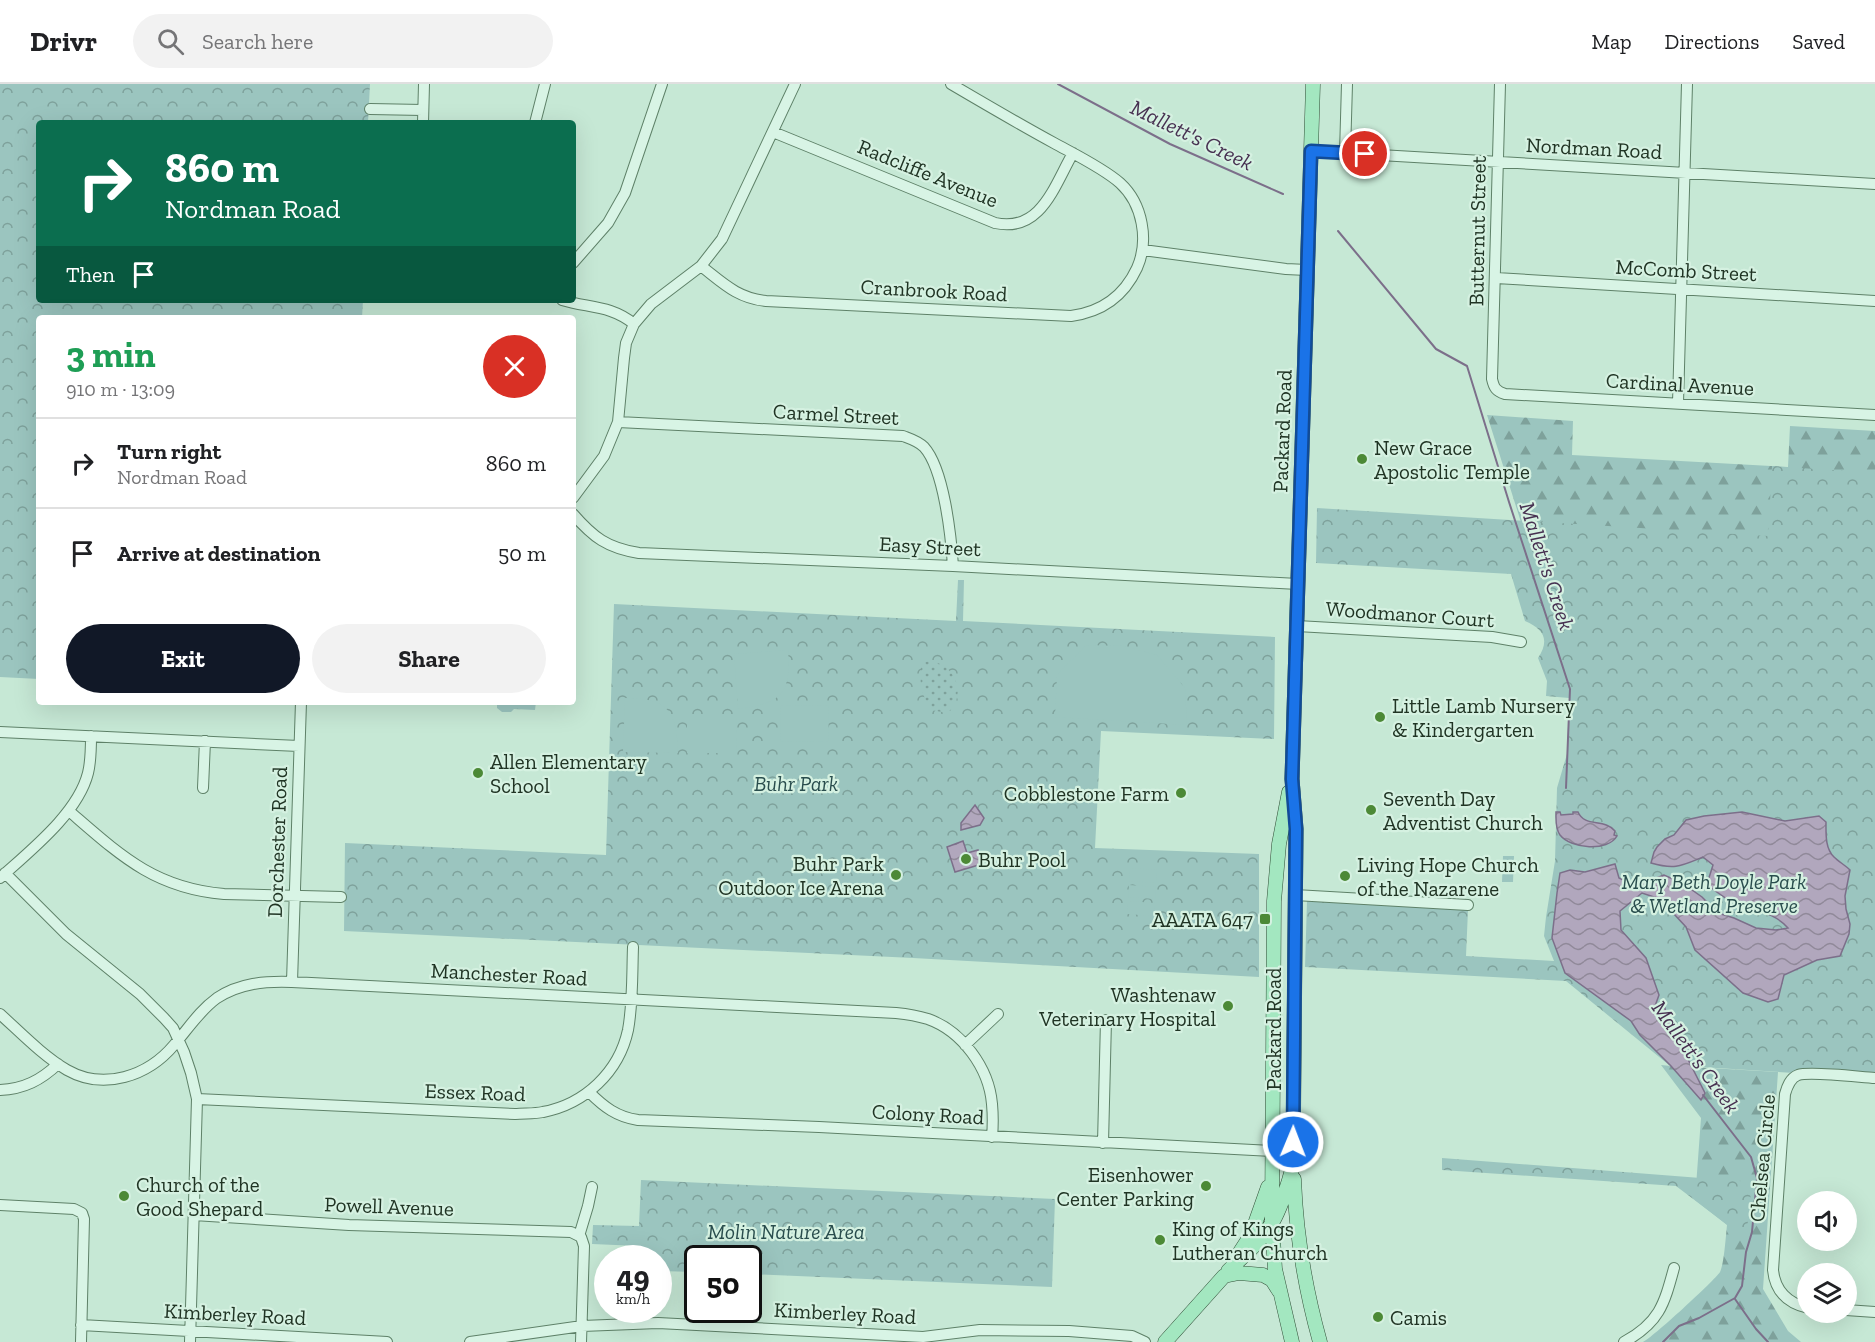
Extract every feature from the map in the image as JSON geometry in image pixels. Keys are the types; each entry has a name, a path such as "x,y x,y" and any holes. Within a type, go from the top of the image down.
{"main road":[{"name":"Packard Road","path":"1165,1342 1260,1240 1282,1203 1293,1166 1296,829 1292,779 1313,84"},
{"name":"Packard Road","path":"1290,1336 1275,1269 1272,1223 1273,973 1276,871 1281,828 1292,779"},
{"path":"1276,871 1284,863 1290,868 1289,936 1294,953"},
{"path":"1273,973 1281,969 1288,975 1288,1019 1294,1041"},
{"path":"1293,1166 1297,1239 1304,1279 1320,1342"},
{"path":"1226,1274 1251,1235 1273,1171"},
{"path":"1226,1274 1263,1275 1272,1280 1280,1292"},
{"path":"1290,1336 1302,1326 1307,1327 1314,1342"}],"street":[{"path":"423,120 424,84"},
{"path":"536,120 545,84"},
{"path":"576,260 608,223 625,193 662,84"},
{"path":"576,494 604,456 618,422 626,343 634,324 651,304 701,266 722,239 795,84"},
{"path":"951,84 1120,183 1128,193 1140,217 1143,250 1307,270"},
{"path":"1345,153 1347,84"},
{"name":"Butternut Street","path":"1492,379 1500,84"},
{"path":"1678,403 1687,84"},
{"path":"370,109 423,110"},
{"name":"Radcliffe Avenue","path":"773,132 1005,225 1025,222 1041,209 1072,153"},
{"name":"Nordman Road","path":"1311,151 1875,184"},
{"name":"Cranbrook Road","path":"701,266 737,294 755,300 1071,316 1093,311 1117,297 1135,272 1143,250"},
{"name":"McComb Street","path":"1496,278 1875,301"},
{"path":"574,303 606,308 624,316 634,324"},
{"name":"Cardinal Avenue","path":"1492,379 1493,386 1498,392 1505,394 1875,415"},
{"name":"Carmel Street","path":"618,422 903,436 914,440 923,446 935,466 950,534 953,566"},
{"name":"Easy Street","path":"576,517 596,538 612,547 628,551 1298,584"},
{"name":"Woodmanor Court","path":"1297,626 1492,637 1521,642"},
{"name":"Dorchester Road","path":"292,982 301,705"},
{"path":"0,732 299,746"},
{"path":"92,736 88,774 78,798 69,811 3,876 66,934 153,1006 173,1028 178,1040 191,1073 197,1099 190,1336"},
{"path":"202,788 205,741"},
{"path":"69,811 125,859 159,878 207,892 341,897"},
{"path":"1295,895 1468,905"},
{"name":"Essex Road","path":"197,1099 515,1114 542,1112 564,1106 590,1092 615,1063 623,1045 628,1031 633,946"},
{"name":"Manchester Road","path":"0,1014 58,1064 86,1078 111,1080 150,1067 159,1061 205,1008 232,990 260,983 292,982 896,1013 927,1019 943,1026 965,1045 978,1062 988,1082 992,1102 992,1137"},
{"path":"965,1045 998,1014"},
{"path":"1103,1143 1106,1020"},
{"path":"0,1090 33,1083 58,1064"},
{"name":"Chelsea Circle","path":"1797,1305 1780,1293 1774,1281 1773,1270 1785,1094 1788,1084 1798,1075 1809,1074 1875,1078"},
{"name":"Colony Road","path":"590,1092 612,1112 624,1118 638,1120 819,1127 1273,1151"},
{"path":"581,1342 584,1246 580,1236 592,1187"},
{"path":"0,1205 74,1209 82,1213 84,1219 81,1342"},
{"name":"Powell Avenue","path":"194,1215 349,1225 564,1231 580,1236"},
{"path":"1624,1342 1640,1333 1657,1317 1668,1293 1674,1268"},
{"path":"1857,1311 1875,1312"},
{"name":"Kimberley Road","path":"470,1342 582,1326 658,1323 812,1337 924,1337 989,1329 1069,1331 1132,1336 1144,1342"},
{"name":"Kimberley Road","path":"81,1325 190,1336 387,1342"}],"green space":[{"path":"0,84 370,84 368,120 36,120 36,303 363,303 362,315 36,315 36,679 0,677"},
{"path":"1487,415 1573,421 1572,455 1788,467 1790,426 1875,431 1875,791 1573,686"},
{"name":"Mary Beth Doyle Park & Wetland Preserve","path":"1772,466 1875,473 1875,1078 1669,1065 1566,981 1305,967 1307,901 1468,910 1466,956 1554,961 1544,936 1555,861 1557,788 1567,754 1569,698 1546,696 1547,681 1538,658 1544,646 1543,636 1541,631 1525,621 1511,574 1316,563 1317,508 1768,536"},
{"name":"Buhr Park","path":"958,580 964,580 963,621 1275,637 1274,739 1101,731 1095,848 1259,854 1259,977 344,931 345,843 606,855 614,604 956,621"},
{"path":"1086,645 1123,646 1157,655 1185,688 1187,725 1055,717 1057,675"},
{"path":"788,650 788,677 780,694 764,704 738,709 734,654"},
{"path":"929,661 945,667 955,680 957,695 950,711 931,710 925,699 921,669 922,663"},
{"path":"625,698 651,701 667,710 675,727 678,753 623,752"},
{"path":"497,705 536,705 535,710 514,709 511,712 502,712"},
{"path":"828,705 829,741 781,742 780,706"},
{"path":"687,718 736,718 737,753 687,753"},
{"path":"1503,856 1514,856 1513,882 1502,882"},
{"path":"1130,868 1157,870 1156,883 1129,881"},
{"path":"1129,885 1156,887 1155,899 1128,897"},
{"path":"1128,901 1155,903 1154,916 1127,914"},
{"path":"1661,1065 1671,1066 1701,1099 1705,1093 1692,1067 1778,1072 1763,1289 1788,1331 1801,1342 1643,1342 1683,1309 1720,1272 1727,1225 1695,1200 1701,1118"},
{"path":"1442,1158 1752,1182 1746,1239 1676,1186 1442,1170"},
{"name":"Molin Nature Area","path":"641,1180 1055,1199 1052,1287 762,1275 762,1245 684,1245 684,1272 672,1271 672,1245 592,1244 593,1225 639,1226"}],"water":[{"path":"975,805 984,818 980,825 961,830 961,823"},
{"path":"1556,812 1560,812 1561,815 1578,812 1585,820 1611,827 1615,831 1614,835 1617,836 1606,845 1589,847 1572,843 1565,840 1558,832"},
{"path":"1742,812 1785,821 1819,816 1826,822 1829,849 1834,857 1850,870 1845,896 1850,924 1849,934 1840,956 1817,960 1784,975 1778,999 1768,1002 1743,993 1695,950 1686,927 1660,899 1642,893 1620,911 1621,930 1646,958 1659,995 1654,1009 1665,1008 1666,1016 1705,1093 1701,1100 1640,1035 1631,1021 1565,973 1552,938 1557,893 1560,873 1570,870 1585,872 1615,864 1619,878 1626,881 1642,883 1664,875 1682,883 1702,897 1718,913 1756,928 1776,930 1788,928 1773,916 1732,901 1707,884 1713,865 1703,857 1678,866 1651,863 1657,847 1665,839 1674,835 1686,820"},
{"name":"Buhr Pool","path":"963,841 967,853 978,850 982,864 955,872 947,847"}],"waterway":[{"name":"Mallett's Creek","path":"1058,84 1170,144 1283,194"},
{"name":"Mallett's Creek","path":"1338,231 1436,349 1467,366 1570,689 1566,788"},
{"name":"Mallett's Creek","path":"1663,1342 1679,1326 1735,1298 1742,1286 1746,1252 1752,1232 1757,1178 1751,1157 1703,1095"},
{"name":"Mallett's Creek","path":"1735,1299 1768,1342"}],"place":[{"name":"New Grace Apostolic Temple","path":"1362,459"},
{"name":"Little Lamb Nursery & Kindergarten","path":"1380,717"},
{"name":"Allen Elementary School","path":"478,773"},
{"name":"Cobblestone Farm","path":"1181,793"},
{"name":"Seventh Day Adventist Church","path":"1371,810"},
{"name":"Buhr Pool","path":"966,859"},
{"name":"Buhr Park Outdoor Ice Arena","path":"896,875"},
{"name":"Living Hope Church of the Nazarene","path":"1345,876"},
{"name":"AAATA 647","path":"1265,919"},
{"name":"Washtenaw Veterinary Hospital","path":"1228,1006"},
{"name":"Eisenhower Center Parking","path":"1206,1186"},
{"name":"Church of the Good Shepard","path":"124,1196"},
{"name":"King of Kings Lutheran Church","path":"1160,1240"},
{"name":"Camis","path":"1378,1317"}],"route":[{"path":"1293,1142 1296,829 1292,779 1311,151 1365,154"}]}
